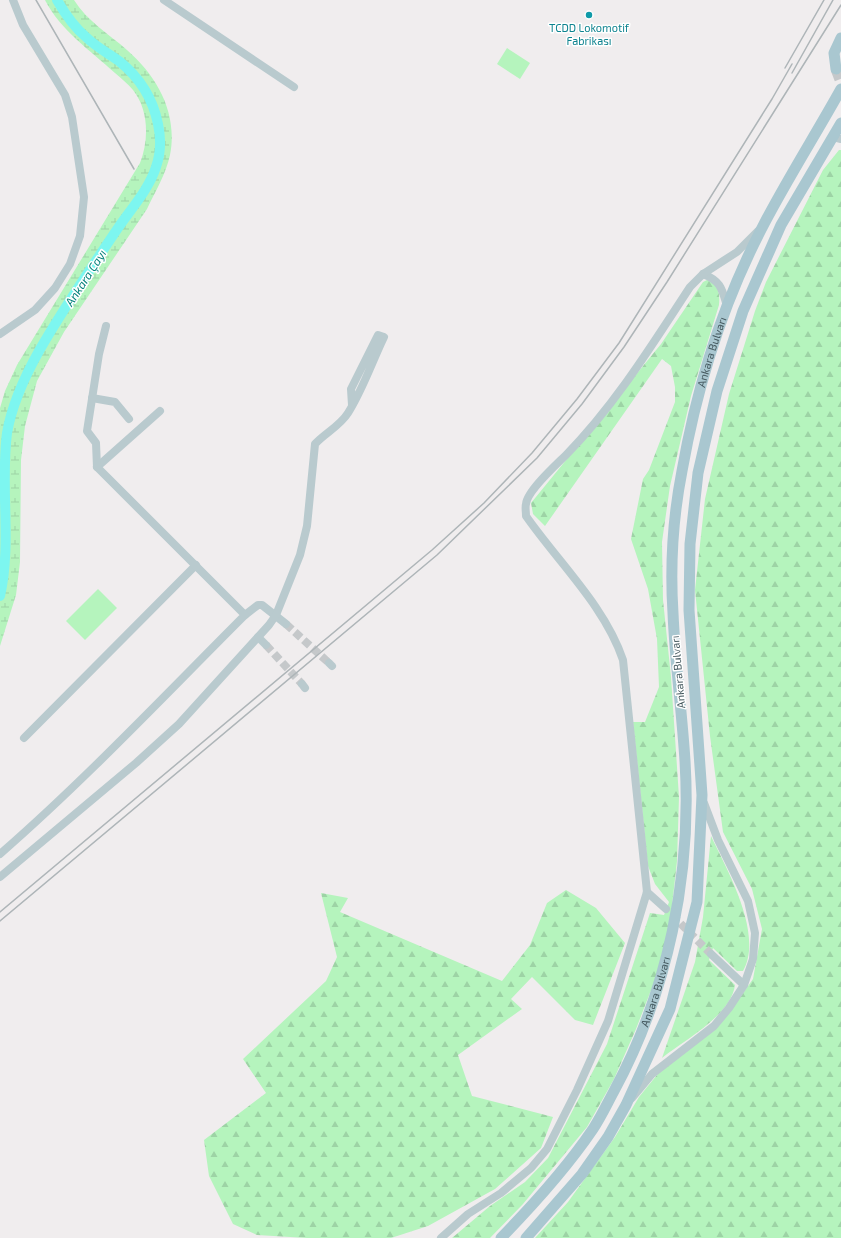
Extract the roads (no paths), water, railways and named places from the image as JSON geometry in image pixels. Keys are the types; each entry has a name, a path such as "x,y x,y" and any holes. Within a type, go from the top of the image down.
{"main road":[{"path":"836,69 834,53 841,38"},
{"name":"Ankara Bulvarı","path":"501,1238 549,1188 595,1127 628,1066 654,1003 680,898 685,831 685,765 672,612 673,543 681,472 697,402 727,306 763,225 841,89"},
{"name":"Ankara Bulvarı","path":"526,1238 582,1174 608,1137 626,1105 670,1009 697,902 702,795 689,610 690,544 698,473 718,391 742,311 781,225 837,138 841,122"}],"street":[{"path":"0,334 35,310 55,288 70,264 75,252 80,236 84,211 82,176 72,117 65,95 23,25 13,0"},
{"path":"164,0 294,87"},
{"path":"441,1238 468,1214 501,1193 531,1168 547,1148 577,1090 608,1021 647,892 623,660 618,644 607,625 576,581 526,516 526,502 536,486 568,453 602,413 628,379 690,287 703,274 737,252 763,225"},
{"path":"703,274 715,279 722,288 727,306"},
{"path":"106,326 99,354 87,431 96,443 97,467 245,614"},
{"path":"0,877 136,763 179,724 276,615 300,555 307,526 315,444 324,434 337,425 348,414 384,337 378,334 352,389 352,405"},
{"path":"92,398 115,402 129,419"},
{"path":"97,467 160,411"},
{"path":"24,738 196,566"},
{"path":"0,854 32,826 110,751 245,614 258,605 276,615 286,624"},
{"path":"258,637 266,645"},
{"path":"626,1105 652,1074 714,1026 729,1008 744,985 753,959 755,933 748,901 718,840 702,795"},
{"path":"647,892 666,909"},
{"path":"711,954 744,985"}],"waterway":[{"name":"Ankara Çayı","path":"0,596 6,535 5,453 7,433 12,411 24,380 48,335 77,289 149,183 158,162 160,151 160,135 156,115 149,97 139,81 119,61 94,44 78,29 57,0"}],"tunnel":[{"path":"836,69 841,82"},
{"path":"286,624 329,663"},
{"path":"266,645 302,684"},
{"path":"672,915 711,954"}],"railway":[{"path":"36,0 134,169"},
{"path":"785,68 824,0"},
{"path":"792,73 833,0"},
{"path":"0,921 437,555 537,458 582,404 624,347 667,282 841,5"},
{"path":"0,912 432,550 484,503 532,453 577,399 619,343 772,99 792,64"}],"place":[{"name":"TCDD Lokomotif Fabrikası","path":"589,15"}]}
